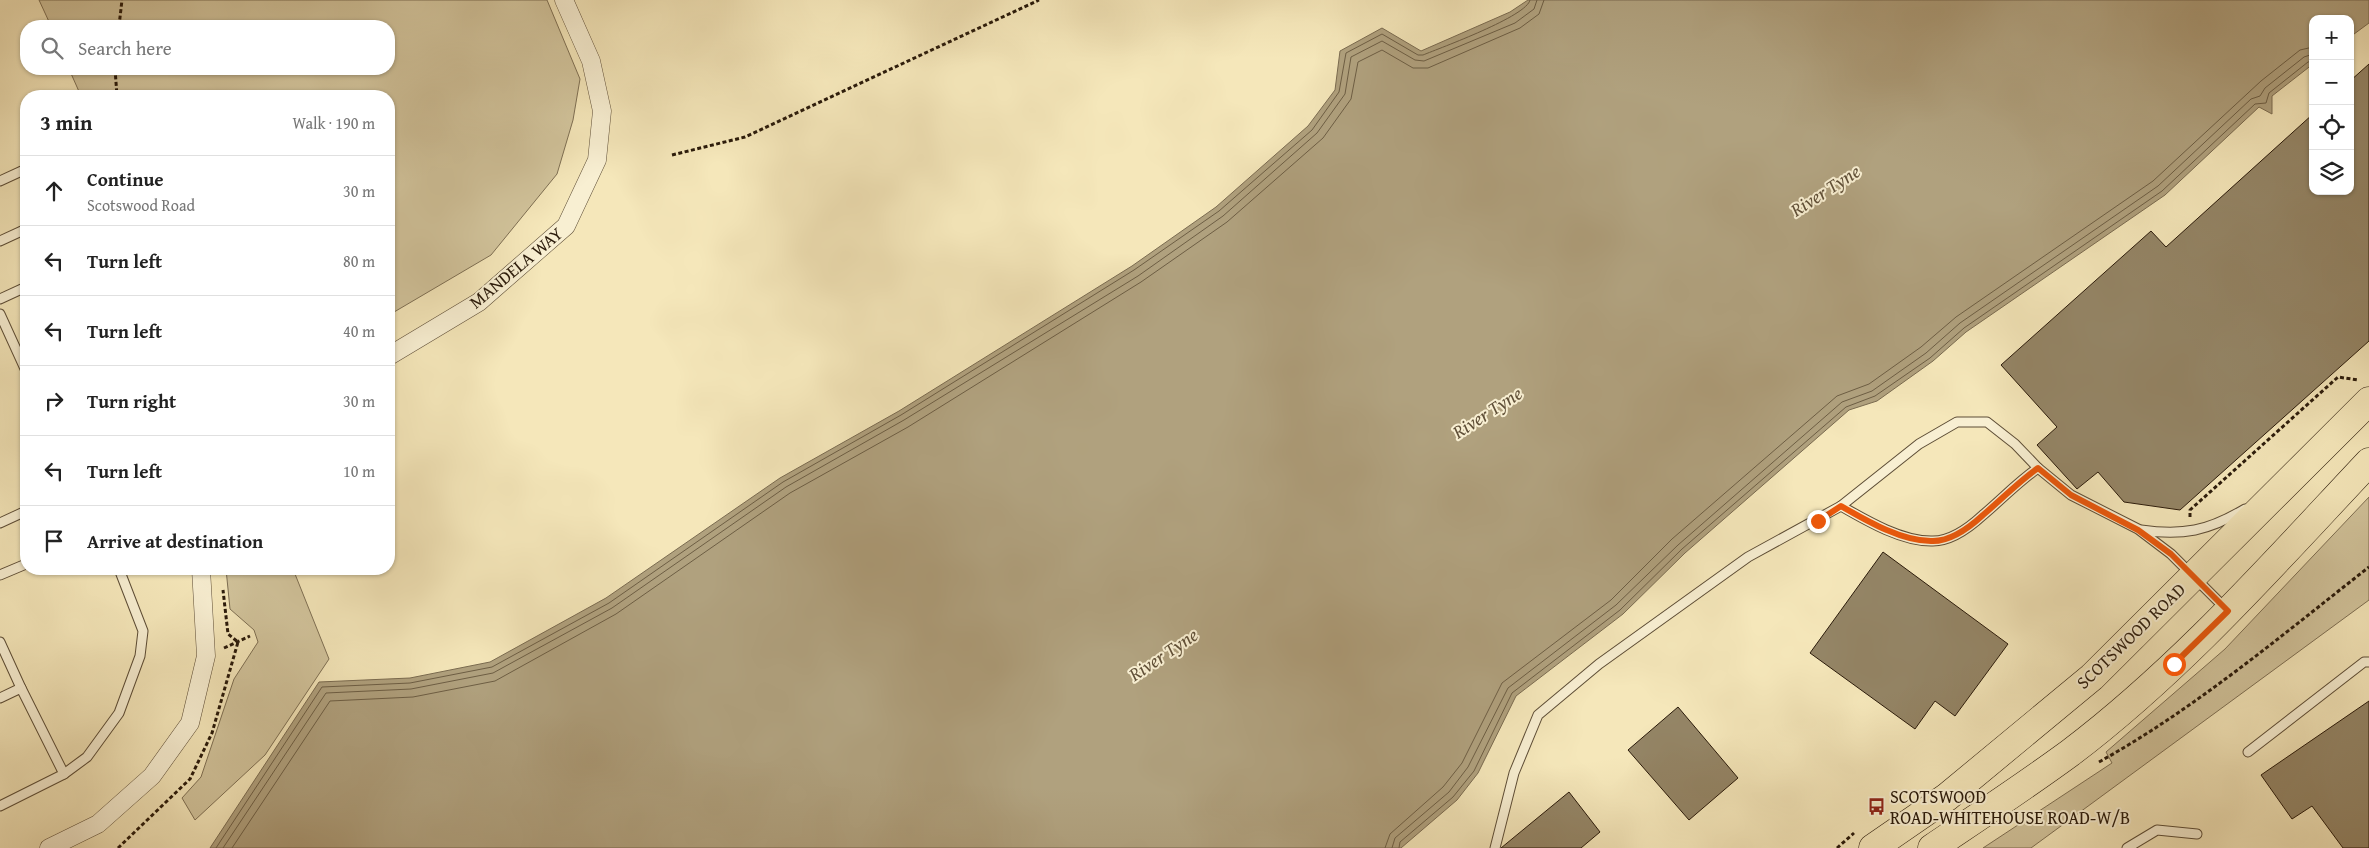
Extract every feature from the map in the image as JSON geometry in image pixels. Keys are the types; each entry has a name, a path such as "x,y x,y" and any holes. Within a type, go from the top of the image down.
{"main road":[{"name":"SCOTSWOOD ROAD","path":"1873,848 1947,797 2092,677 2292,478 2365,391"},
{"path":"1932,848 2070,752 2174,664 2228,611 2369,462"}],"street":[{"name":"MANDELA WAY","path":"395,352 479,302 566,226 597,160 602,111 591,61 564,0"},
{"path":"49,848 98,824 152,776 190,723 206,656 201,575"}],"lane":[{"path":"0,181 20,172"},
{"path":"0,241 20,232"},
{"path":"0,299 20,290"},
{"path":"0,314 20,358"},
{"path":"1495,848 1514,773 1538,715 1598,664 1748,557 1841,506 1918,444 1957,422 1987,422 2016,444 2038,468 2071,495 2138,530 2171,554 2228,611"},
{"path":"1841,506 1881,528 1908,537 1934,541 1958,534 1982,516 2022,479 2038,468"},
{"path":"2138,530 2167,534 2203,529 2232,516 2292,478"},
{"path":"0,523 20,514"},
{"path":"0,575 20,567"},
{"path":"0,806 64,774 87,757 119,713 140,656 143,631 121,575"},
{"path":"0,642 64,774"},
{"path":"2248,752 2364,662 2369,662"},
{"path":"0,698 21,688"},
{"path":"2126,848 2157,830 2197,834"}],"path":[{"path":"120,20 122,0"},
{"path":"672,155 745,137 1040,0"},
{"path":"115,75 117,90"},
{"path":"2190,522 2190,510 2338,377 2365,391"},
{"path":"2098,763 2143,736 2252,658 2369,567"},
{"path":"206,656 250,636"}],"shaded area":[{"path":"39,0 547,0 580,79 573,120 557,174 491,255 395,311 395,90 78,90 72,75 395,75 395,20 48,20"},
{"path":"2369,497 2369,600 2031,848 1983,848 2112,763 2106,752 2225,649"},
{"path":"227,575 295,575 329,659 265,755 195,820 182,798 201,777 234,679 258,642 254,630 230,609"}],"water":[{"name":"River Tyne","path":"1528,0 2369,0 2369,23 2354,34 2354,15 2309,15 2309,67 2272,96 2272,114 2259,107 2165,195 1966,332 1933,361 1877,401 1849,410 1685,553 1623,614 1516,696 1478,773 1457,800 1401,848 210,848 319,682 410,678 490,662 606,598 780,478 899,411 1132,266 1216,207 1308,126 1335,90 1340,51 1382,28 1421,51 1510,12"}],"building":[{"path":"2369,64 2369,341 2180,510 2124,502 2098,472 2077,489 2037,445 2057,427 2001,365 2151,231 2166,247 2309,118 2309,195 2354,195 2354,77"},
{"path":"1883,552 2008,644 1955,716 1935,701 1915,729 1810,653"},
{"path":"2369,701 2369,848 2343,848 2312,806 2292,819 2261,775"},
{"path":"1678,707 1738,778 1689,820 1628,750"},
{"path":"1569,792 1600,832 1581,848 1501,848"}],"place":[{"name":"SCOTSWOOD ROAD-WHITEHOUSE ROAD-W/B","path":"1876,807"}],"route":[{"path":"1818,521 1841,506 1881,528 1908,537 1934,541 1958,534 1982,516 2022,479 2038,468 2050,480 2071,495 2138,530 2171,554 2228,611 2174,664"}]}
